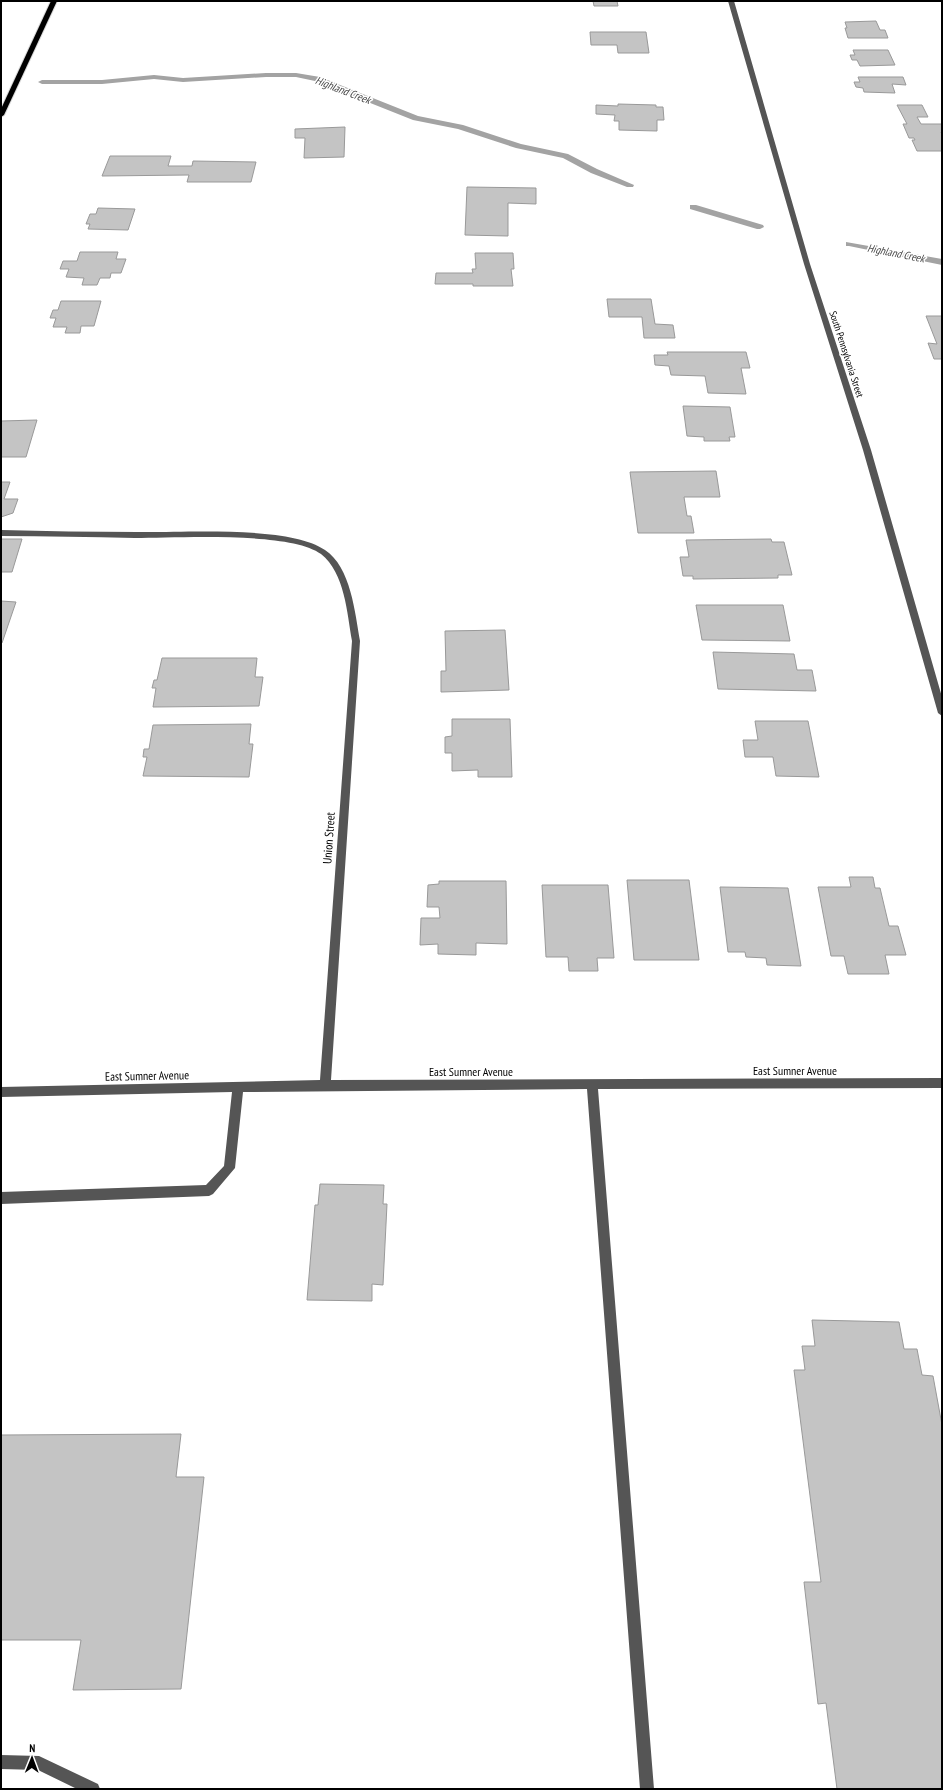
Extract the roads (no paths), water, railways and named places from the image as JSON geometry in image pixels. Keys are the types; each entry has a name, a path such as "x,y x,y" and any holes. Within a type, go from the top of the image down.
{"main road":[{"path":"1,115 54,1"}],"street":[{"name":"South Pennsylvania Street","path":"731,1 807,264 867,450 942,713"},
{"name":"Union Street","path":"1,533 260,537 308,544 323,552 337,566 346,592 356,641 325,1086"},
{"name":"East Sumner Avenue","path":"1,1092 325,1086 942,1083"},
{"path":"592,1084 647,1789"},
{"path":"1,1198 209,1190 229,1168 238,1087"},
{"path":"1,1762 38,1763 93,1789"}],"waterway":[{"name":"Highland Creek","path":"42,82 102,82 154,77 183,80 266,75 296,75 317,79 416,118 460,127 519,146 565,156 594,171 630,185"},
{"name":"Highland Creek","path":"693,207 760,227"},
{"name":"Highland Creek","path":"849,244 942,262"}]}
